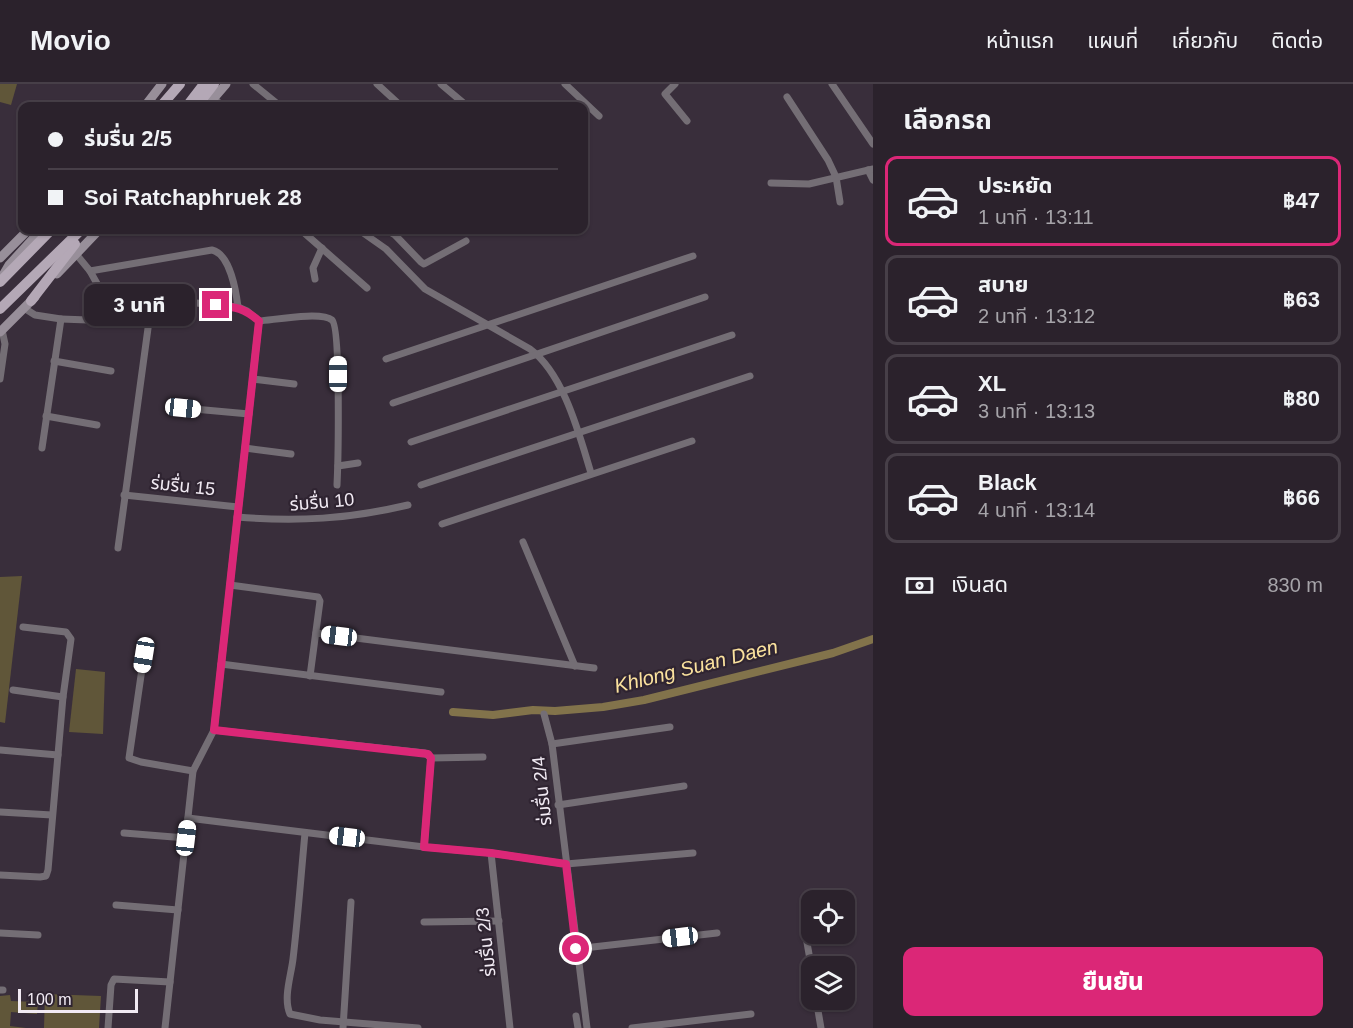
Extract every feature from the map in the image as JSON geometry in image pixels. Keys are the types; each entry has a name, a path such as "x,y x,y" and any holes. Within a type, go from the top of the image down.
{"main road":[{"path":"148,102 162,84"},
{"path":"157,102 171,84"},
{"path":"164,102 180,84"},
{"path":"190,102 204,84"},
{"path":"200,102 214,84"},
{"path":"210,102 226,84"},
{"path":"0,258 24,234"},
{"path":"0,282 9,265 37,234"},
{"path":"0,282 47,234"},
{"path":"0,309 79,234"},
{"path":"74,251 81,234"},
{"path":"1,331 28,304 87,234"},
{"path":"74,251 94,234"}],"street":[{"path":"253,84 275,102"},
{"path":"377,84 397,102"},
{"path":"441,84 462,102"},
{"path":"565,84 584,102"},
{"path":"675,84 666,94 687,121"},
{"path":"832,84 873,144"},
{"path":"787,97 828,160 836,177 840,202"},
{"path":"214,98 218,102"},
{"path":"588,106 599,116"},
{"path":"771,183 809,184 870,170 873,180"},
{"path":"306,234 367,288"},
{"path":"365,234 386,249 425,289 537,354 544,361 562,392 591,473"},
{"path":"393,234 424,264 466,241"},
{"path":"315,279 313,267 322,248"},
{"path":"90,271 212,250 218,251 226,261 238,307"},
{"path":"74,251 90,271 97,286 106,293 238,307 259,321 322,315 332,320 336,326 337,485"},
{"path":"386,359 693,256"},
{"path":"393,403 705,297"},
{"path":"118,548 152,299"},
{"path":"28,304 35,315 61,319 115,321"},
{"path":"42,448 61,319"},
{"path":"165,1028 194,771 214,730 259,321"},
{"path":"0,379 5,344 1,331"},
{"path":"411,442 732,335"},
{"path":"54,361 111,371"},
{"path":"421,485 750,376"},
{"path":"253,379 294,384"},
{"path":"183,408 249,414"},
{"path":"46,416 97,425"},
{"path":"442,524 692,441"},
{"path":"245,448 291,454"},
{"path":"338,466 358,464"},
{"name":"ร่มรื่น 15","path":"124,495 238,507"},
{"name":"ร่มรื่น 10","path":"237,517 284,521 324,520 408,505"},
{"path":"523,543 575,666"},
{"path":"230,585 318,597 320,601 310,676"},
{"path":"0,875 40,878 46,876 70,639 69,634 24,627"},
{"path":"316,633 594,668"},
{"path":"144,655 129,758 194,771"},
{"path":"221,664 441,692"},
{"path":"13,690 63,697"},
{"name":"ร่มรื่น 2/4","path":"544,714 552,744 587,1028"},
{"path":"552,744 669,727"},
{"path":"214,730 425,753 431,758 483,758"},
{"path":"0,750 58,755"},
{"path":"424,847 431,758"},
{"path":"558,805 684,786"},
{"path":"0,812 52,815"},
{"path":"188,818 491,853 566,864 693,853"},
{"path":"124,833 186,838"},
{"path":"305,833 288,991 288,1011 293,1016 344,1025 418,1028"},
{"name":"ร่มรื่น 2/3","path":"491,853 510,1028"},
{"path":"344,1025 351,902"},
{"path":"116,905 178,910"},
{"path":"424,922 499,921"},
{"path":"0,933 38,934"},
{"path":"576,949 717,933"},
{"path":"108,1028 111,985 114,979 170,982"},
{"path":"818,1010 821,1028"},
{"path":"632,1028 751,1014"},
{"path":"576,1016 578,1028"}],"shaded area":[{"path":"0,84 17,84 11,105 0,102"},
{"path":"22,576 5,723 0,722 0,577"},
{"path":"76,669 105,672 103,734 69,732"},
{"path":"45,994 101,996 99,1028 44,1028"},
{"path":"10,995 11,1001 38,1002 37,1014 11,1012 10,1026 26,1028 0,1028 0,996"}],"waterway":[{"name":"Khlong Suan Daen","path":"453,712 493,715 533,710 555,711 603,707 644,700 833,653 873,639"}],"route":[{"path":"216,305 238,307 259,321 214,730 428,754 431,758 424,847 491,853 566,864 576,949"}]}
